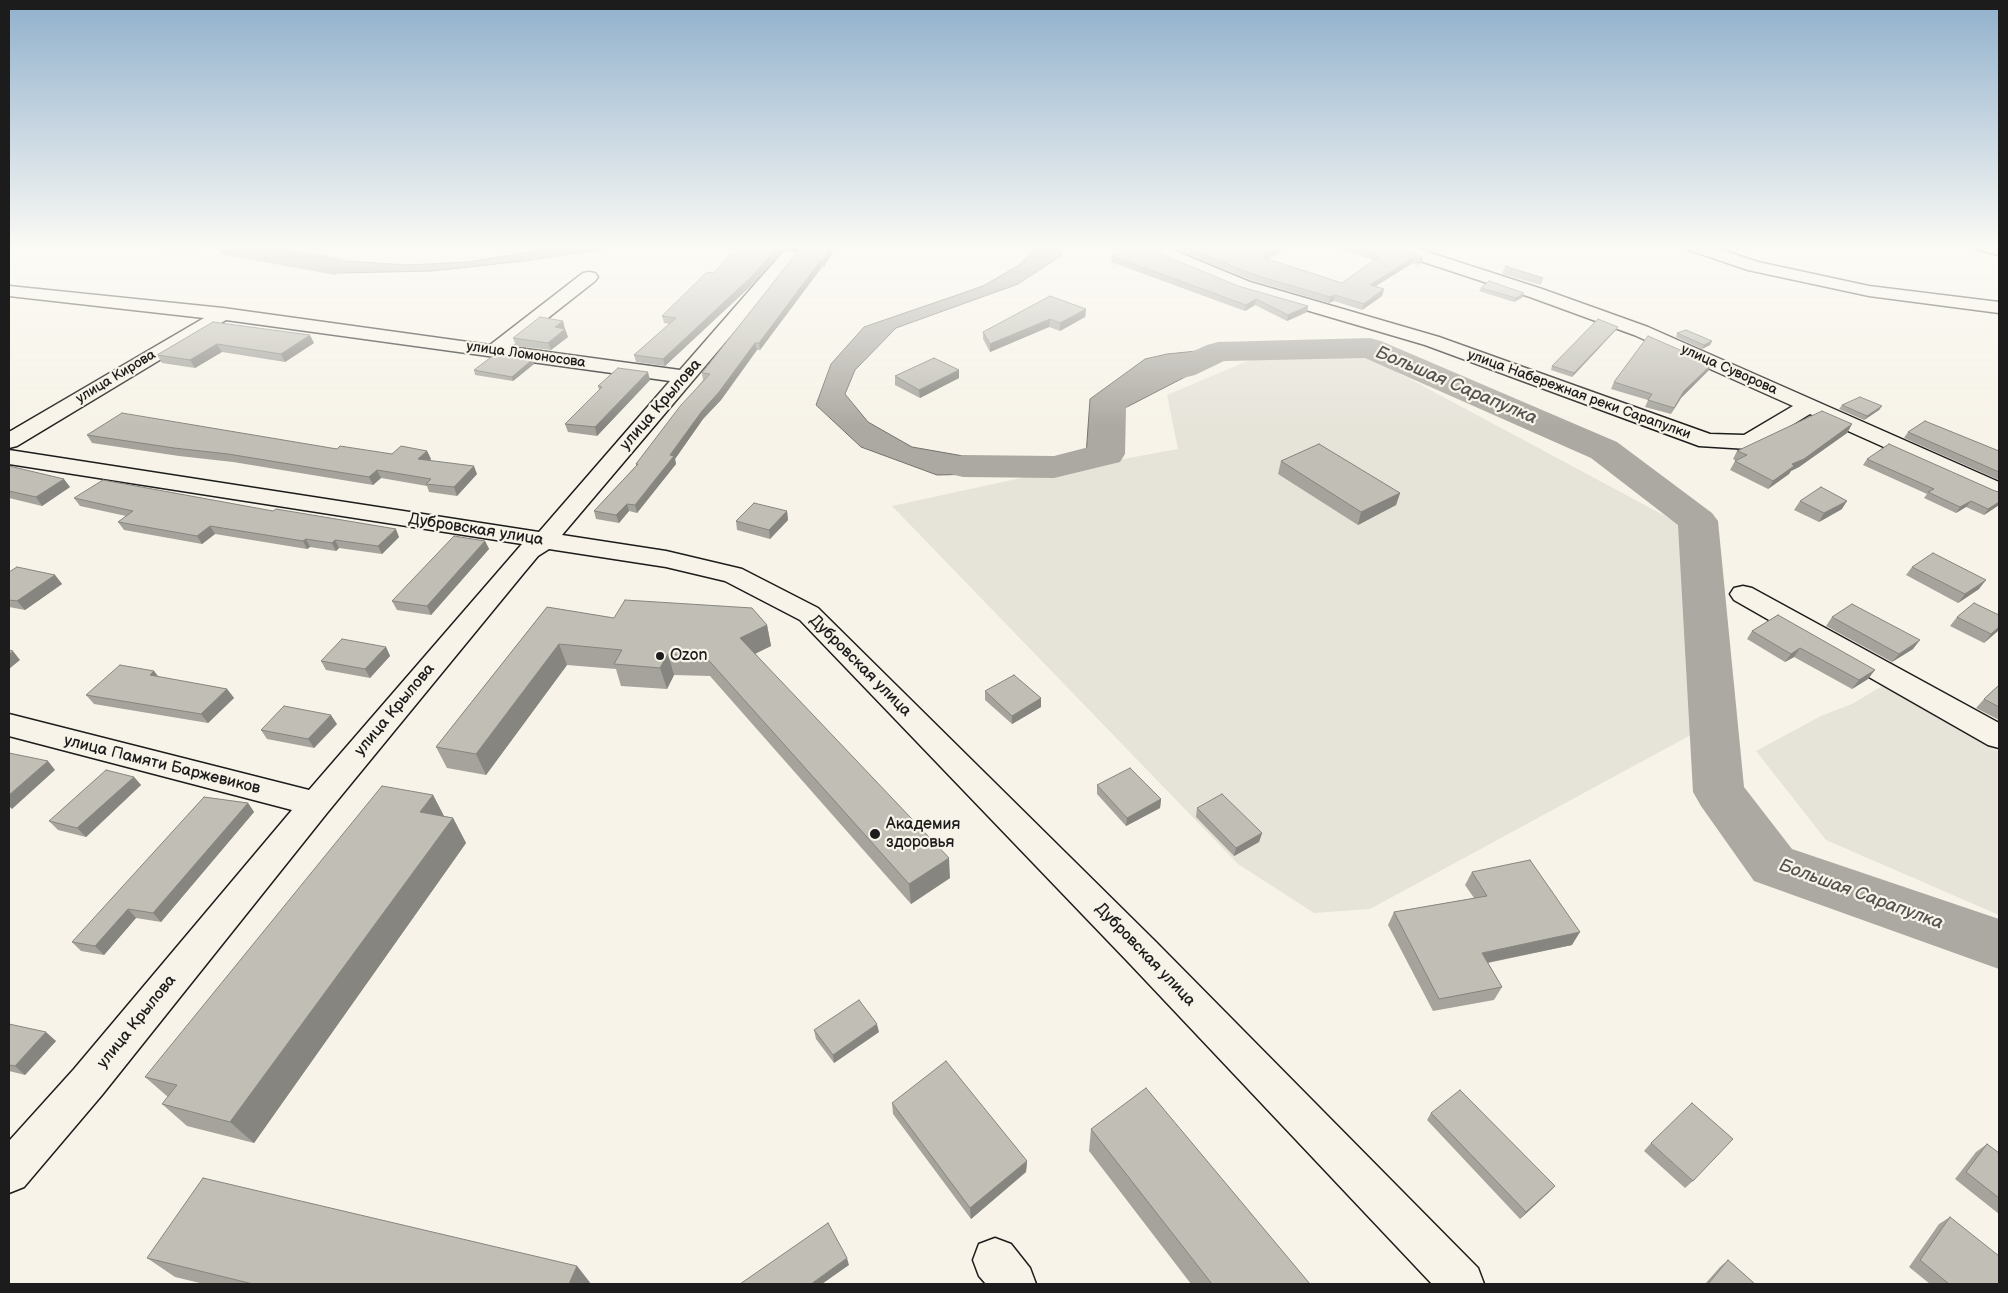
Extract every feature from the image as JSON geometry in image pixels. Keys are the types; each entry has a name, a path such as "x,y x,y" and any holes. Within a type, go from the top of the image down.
{"street":[{"name":"улица Ломоносова","path":"152,306 223,314 685,377"},
{"path":"494,351 551,306"},
{"name":"улица Крылова","path":"9,1172 94,1074 316,804 514,568 529,551 545,540 746,306"},
{"name":"улица Набережная реки Сарапулки","path":"1314,306 1432,341 1707,441 1748,442 1809,406"},
{"name":"улица Суворова","path":"1573,306 1641,331 1809,406"},
{"path":"1986,306 1999,308"},
{"name":"улица Кирова","path":"9,441 223,314"},
{"path":"1809,406 1999,490"},
{"name":"Дубровская улица","path":"9,457 666,559 733,575 809,614 1136,946 1462,1284"},
{"path":"1743,594 1999,737"},
{"name":"улица Памяти Баржевиков","path":"9,726 316,804"}],"shaded area":[{"path":"924,306 956,306 896,328 855,370 845,394 868,422 912,447 1032,468 978,474 937,475 861,447 816,405 831,364 864,327"},
{"path":"1237,347 1244,357 1209,360 1185,377 1123,409 1120,451 1086,456 1090,399 1145,359 1167,354"},
{"path":"1271,351 1367,356 1682,525 1700,730 1370,909 1314,913 1238,864 892,506 1030,476 1178,449 1167,395"},
{"path":"1882,686 1999,752 1999,915 1826,840 1756,751 1821,716 1852,704"}],"building":[{"path":"672,306 719,306 663,359 634,355 676,318 662,316"},
{"path":"755,306 786,306 759,343 755,343 719,392 702,411 670,455 674,456 635,505 627,504 616,515 594,511 638,464 636,464 681,405 710,374 702,373"},
{"path":"1031,306 1079,306 1086,309 1060,323 1050,319 990,344 983,332"},
{"path":"1271,306 1307,306 1288,315"},
{"path":"540,317 563,321 555,327 565,329 548,343 513,338"},
{"path":"1598,319 1618,327 1574,373 1552,366"},
{"path":"213,322 310,335 281,354 217,344 190,360 157,355"},
{"path":"1686,330 1712,341 1704,345 1677,333"},
{"path":"1648,336 1712,364 1684,391 1674,408 1648,400 1652,394 1614,382"},
{"path":"494,355 532,360 512,377 474,370"},
{"path":"934,358 959,370 919,390 895,376"},
{"path":"618,368 648,372 595,427 565,424 602,387 598,386"},
{"path":"1860,397 1882,406 1867,416 1842,405"},
{"path":"1822,411 1852,424 1804,459 1792,464 1794,466 1773,481 1735,461 1747,455 1737,451"},
{"path":"122,413 337,449 340,446 392,454 401,446 427,451 418,459 474,466 454,487 426,484 431,479 377,470 369,477 228,454 87,435"},
{"path":"1925,421 1999,451 1999,472 1908,432"},
{"path":"1319,444 1400,493 1361,512 1281,461"},
{"path":"1889,444 1999,492 1999,502 1988,509 1971,501 1960,507 1928,492 1934,489 1867,459"},
{"path":"9,466 64,479 36,497 9,491"},
{"path":"103,480 273,511 276,509 396,529 378,546 335,540 332,543 306,539 303,541 210,526 197,536 118,522 133,511 74,498"},
{"path":"1821,487 1847,501 1824,513 1800,501"},
{"path":"754,503 787,511 769,530 736,521"},
{"path":"454,536 485,541 427,606 392,601"},
{"path":"1933,553 1986,580 1965,594 1912,567"},
{"path":"17,567 55,575 17,601 9,600 9,572"},
{"path":"625,600 752,608 767,625 740,638 949,858 909,884 704,655 668,654 660,668 614,664 622,650 559,644 476,754 436,747 547,607 614,618"},
{"path":"1974,603 1999,615 1999,627 1991,634 1957,617"},
{"path":"1852,604 1920,640 1899,654 1832,617"},
{"path":"1778,615 1875,670 1859,680 1800,648 1791,654 1752,631"},
{"path":"342,639 386,647 365,669 321,661"},
{"path":"120,665 154,671 150,675 227,689 201,714 86,695"},
{"path":"1014,675 1041,698 1012,716 985,691"},
{"path":"1999,685 1999,707 1984,699"},
{"path":"284,706 331,715 308,739 261,730"},
{"path":"9,753 48,761 9,795"},
{"path":"1130,768 1161,799 1127,818 1097,785"},
{"path":"106,770 134,777 77,828 49,821"},
{"path":"382,786 433,795 420,812 453,818 230,1122 162,1104 177,1085 145,1077"},
{"path":"1222,794 1262,833 1236,848 1197,808"},
{"path":"204,797 248,803 153,913 128,909 95,946 72,942"},
{"path":"1530,860 1580,932 1482,953 1502,987 1439,999 1394,912 1487,896 1472,872"},
{"path":"859,1000 877,1024 833,1055 814,1030"},
{"path":"9,1024 46,1032 15,1066 9,1065"},
{"path":"946,1061 1027,1161 970,1208 892,1103"},
{"path":"1146,1088 1310,1284 1212,1284 1091,1129"},
{"path":"1460,1090 1555,1186 1526,1212 1431,1113"},
{"path":"1692,1103 1733,1139 1693,1181 1651,1143"},
{"path":"1987,1144 1999,1153 1999,1198 1966,1172"},
{"path":"203,1178 577,1266 569,1284 253,1284 147,1258"},
{"path":"1950,1217 1999,1256 1999,1284 1949,1284 1920,1260"},
{"path":"828,1223 847,1258 811,1284 740,1284"},
{"path":"1728,1260 1755,1284 1708,1284"}],"waterway":[{"name":"Большая Сарапулка","path":"1183,368 1218,352 1370,348 1604,450 1698,521 1719,792 1773,865 1999,944"},
{"name":"Большая Сарапулка","path":"963,466 1054,467 1107,454 1109,404 1118,399"}],"place":[{"name":"Ozon","path":"660,656"},
{"name":"Академия здоровья","path":"875,834"}]}
